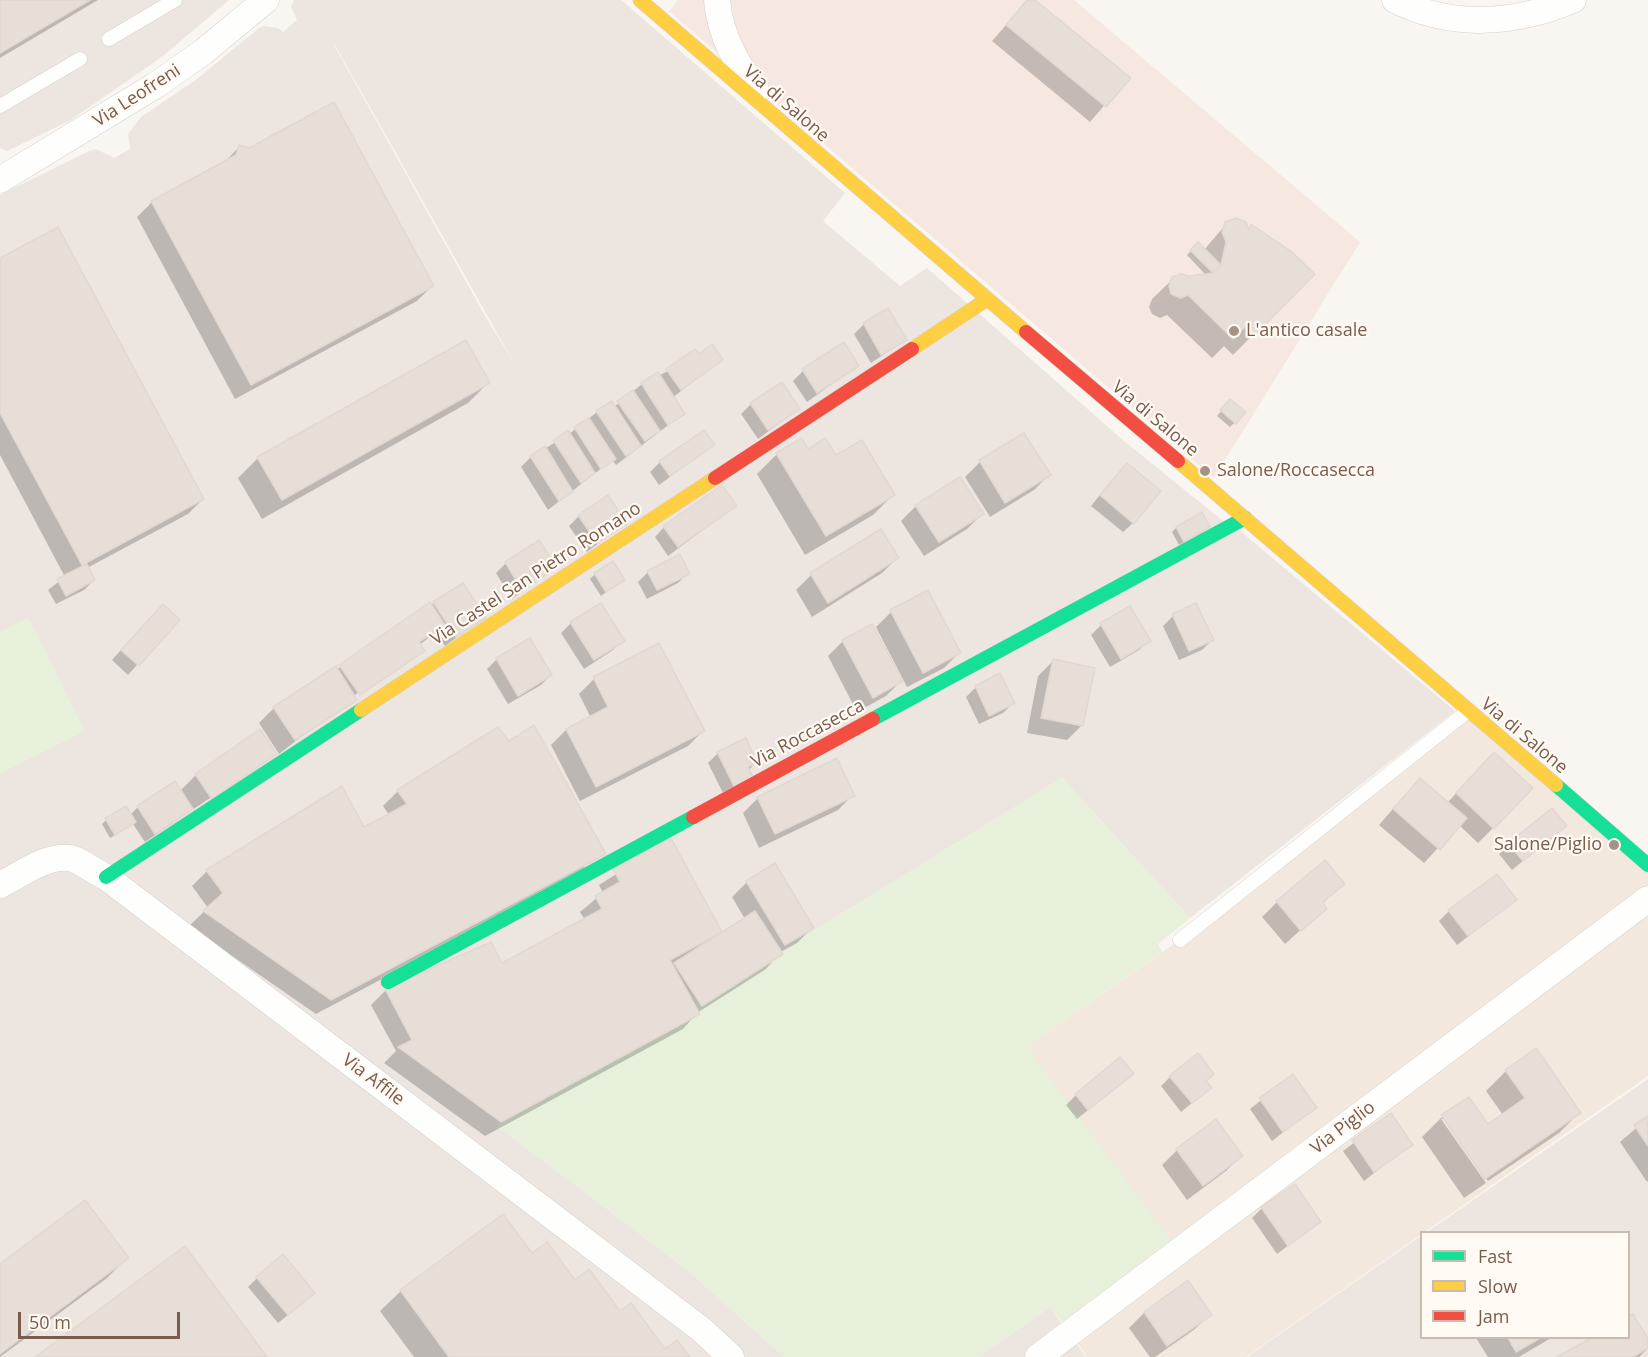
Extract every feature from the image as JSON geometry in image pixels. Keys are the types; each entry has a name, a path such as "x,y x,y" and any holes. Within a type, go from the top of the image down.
{"street":[{"name":"Via Leofreni","path":"2,175 184,65 266,0"},
{"path":"717,0 719,18 731,51 784,126"},
{"path":"1395,0 1450,18 1472,20 1513,19 1548,10 1573,0"},
{"name":"Via di Salone","path":"653,4 784,126 1648,865"},
{"name":"Via Castel San Pietro Romano","path":"106,877 987,300"},
{"name":"Via Roccasecca","path":"388,982 1245,518"},
{"name":"Via Affile","path":"0,885 40,865 66,858 75,860 106,877 702,1330 731,1357"},
{"name":"Via Piglio","path":"1038,1357 1648,899"}],"lane":[{"path":"109,39 175,0"},
{"path":"0,106 80,59"},
{"path":"1180,940 1468,711"}],"shaded area":[{"path":"0,0 229,0 163,56 71,120 7,151 0,148"},
{"path":"294,0 621,0 845,193 823,221 900,286 927,268 1124,441 1223,521 1239,530 1455,711 1190,918 1062,778 497,1126 684,1267 784,1357 0,1357 0,773 84,731 28,618 0,632 0,195 87,152 96,149 114,158 130,149 128,134 141,117 197,79 259,28 264,26 278,28 283,32 297,20 291,7","holes":["335,45 514,363 487,319"]},
{"path":"678,0 1074,0 1360,242 1214,478 669,11"},
{"path":"1468,711 1648,865 1648,1076 1426,1231 1420,1231 1420,1235 1246,1357 1087,1357 1070,1332 1026,1046 1180,940"},
{"path":"1648,1079 1648,1357 1247,1357 1420,1237 1420,1339 1630,1339 1630,1231 1428,1231"},
{"path":"1050,1307 1086,1357 978,1357"}],"green space":[{"path":"28,617 84,731 0,773 0,632"},
{"path":"1062,778 1190,918 1158,944 1162,952 1026,1046 1179,1251 1070,1332 1050,1307 978,1357 784,1357 684,1267 497,1126"}],"building":[{"path":"0,0 90,0 0,53"},
{"path":"1027,0 1035,0 1131,78 1106,107 1006,25"},
{"path":"334,102 434,286 251,385 151,201 236,155 239,145 249,148"},
{"path":"1236,218 1246,222 1249,230 1251,224 1292,252 1315,274 1254,336 1245,327 1233,339 1188,295 1181,298 1171,294 1169,286 1172,277 1181,274 1188,276 1213,273 1221,265 1226,242 1222,232 1225,222"},
{"path":"58,227 204,499 82,565 0,413 0,258"},
{"path":"1198,242 1221,265 1213,273 1190,250"},
{"path":"888,308 907,340 881,355 863,323"},
{"path":"466,340 490,383 282,500 257,457"},
{"path":"844,342 859,366 817,393 802,369"},
{"path":"712,344 723,360 681,390 666,369 695,349 699,354"},
{"path":"658,372 685,414 668,425 641,383"},
{"path":"782,382 800,409 768,430 750,403"},
{"path":"633,390 660,431 645,441 617,401"},
{"path":"1230,399 1246,412 1236,424 1220,410"},
{"path":"612,401 641,446 626,456 596,411"},
{"path":"589,418 616,459 601,469 574,427"},
{"path":"568,430 595,473 581,483 553,440"},
{"path":"704,430 715,445 670,476 659,461"},
{"path":"1024,433 1051,475 1005,503 979,460"},
{"path":"802,438 808,449 825,438 836,455 862,440 895,495 826,536 776,453"},
{"path":"545,446 573,492 559,501 530,456"},
{"path":"1127,463 1161,491 1134,524 1100,495"},
{"path":"960,477 984,514 939,542 915,505"},
{"path":"722,485 737,506 678,547 663,526"},
{"path":"608,495 627,524 597,543 578,515"},
{"path":"1202,512 1210,527 1184,542 1176,527"},
{"path":"881,529 899,558 828,603 810,573"},
{"path":"539,540 557,568 522,590 505,562"},
{"path":"680,554 690,574 657,590 647,571"},
{"path":"613,561 625,580 606,592 594,573"},
{"path":"87,564 95,580 66,596 57,579"},
{"path":"463,583 486,618 456,637 433,602"},
{"path":"928,590 961,653 923,673 890,610"},
{"path":"430,602 445,625 419,642 425,651 360,695 339,665"},
{"path":"601,603 625,641 594,660 570,622"},
{"path":"1196,603 1214,640 1189,651 1172,614"},
{"path":"163,604 180,620 139,666 121,650"},
{"path":"1130,606 1151,641 1121,659 1100,623"},
{"path":"872,624 903,681 873,698 842,640"},
{"path":"530,638 552,675 518,696 496,658"},
{"path":"659,643 705,731 596,787 566,729 608,707 593,677"},
{"path":"1053,659 1095,668 1083,726 1041,718"},
{"path":"336,666 357,700 295,740 273,707"},
{"path":"1000,673 1015,703 989,716 975,686"},
{"path":"534,725 606,854 331,1000 203,911 223,893 206,870 342,786 364,827 407,804 397,790 498,727 509,741"},
{"path":"260,729 277,754 212,799 195,774"},
{"path":"746,738 757,762 748,767 754,779 735,788 717,752"},
{"path":"1494,752 1533,788 1494,829 1456,793"},
{"path":"837,758 855,796 775,834 757,797"},
{"path":"1420,778 1467,818 1440,850 1393,809"},
{"path":"175,781 193,809 155,834 137,806"},
{"path":"126,806 136,822 115,835 105,818"},
{"path":"1552,808 1567,826 1523,861 1508,843"},
{"path":"671,838 722,932 670,960 700,1014 501,1122 398,1047 412,1040 385,989 491,942 502,963 602,909 595,896 620,882 613,869"},
{"path":"1325,860 1345,884 1323,902 1327,909 1301,931 1276,901"},
{"path":"775,863 814,928 785,945 746,881"},
{"path":"1497,874 1517,900 1468,936 1448,910"},
{"path":"755,911 783,954 702,1006 674,963"},
{"path":"1536,1048 1581,1113 1485,1179 1441,1115 1469,1097 1488,1124 1525,1098 1505,1070"},
{"path":"1198,1053 1214,1074 1206,1081 1212,1088 1192,1103 1169,1076"},
{"path":"1120,1057 1134,1074 1088,1110 1075,1094"},
{"path":"1293,1074 1317,1108 1283,1132 1259,1098"},
{"path":"1391,1113 1413,1145 1374,1172 1352,1140"},
{"path":"1648,1116 1648,1146 1634,1125"},
{"path":"1216,1119 1243,1156 1203,1186 1176,1149"},
{"path":"1295,1184 1321,1222 1288,1246 1261,1207"},
{"path":"85,1200 129,1258 0,1354 0,1264"},
{"path":"503,1214 532,1253 547,1242 575,1280 589,1269 620,1311 631,1303 665,1349 677,1340 690,1357 449,1357 400,1290"},
{"path":"185,1246 267,1357 35,1357"},
{"path":"283,1254 315,1293 288,1315 256,1277"},
{"path":"1188,1280 1212,1315 1167,1346 1144,1312"},
{"path":"1633,1314 1648,1339 1648,1348 1633,1357 1557,1357 1589,1339 1630,1339 1630,1315"},
{"path":"1509,1339 1538,1339 1516,1352"}],"traffic: fast":[{"path":"873,719 1245,518"},
{"path":"106,877 361,710"},
{"path":"1556,785 1648,865"},
{"path":"388,982 693,817"}],"traffic: slow":[{"path":"640,0 1026,332"},
{"path":"912,349 986,300"},
{"path":"1178,461 1556,785"},
{"path":"361,710 715,478"}],"traffic: jam":[{"path":"1026,332 1178,461"},
{"path":"715,478 912,349"},
{"path":"693,817 873,719"}],"place":[{"name":"L'antico casale","path":"1234,331"},
{"name":"Salone/Roccasecca","path":"1205,471"},
{"name":"Salone/Piglio","path":"1614,845"}]}
